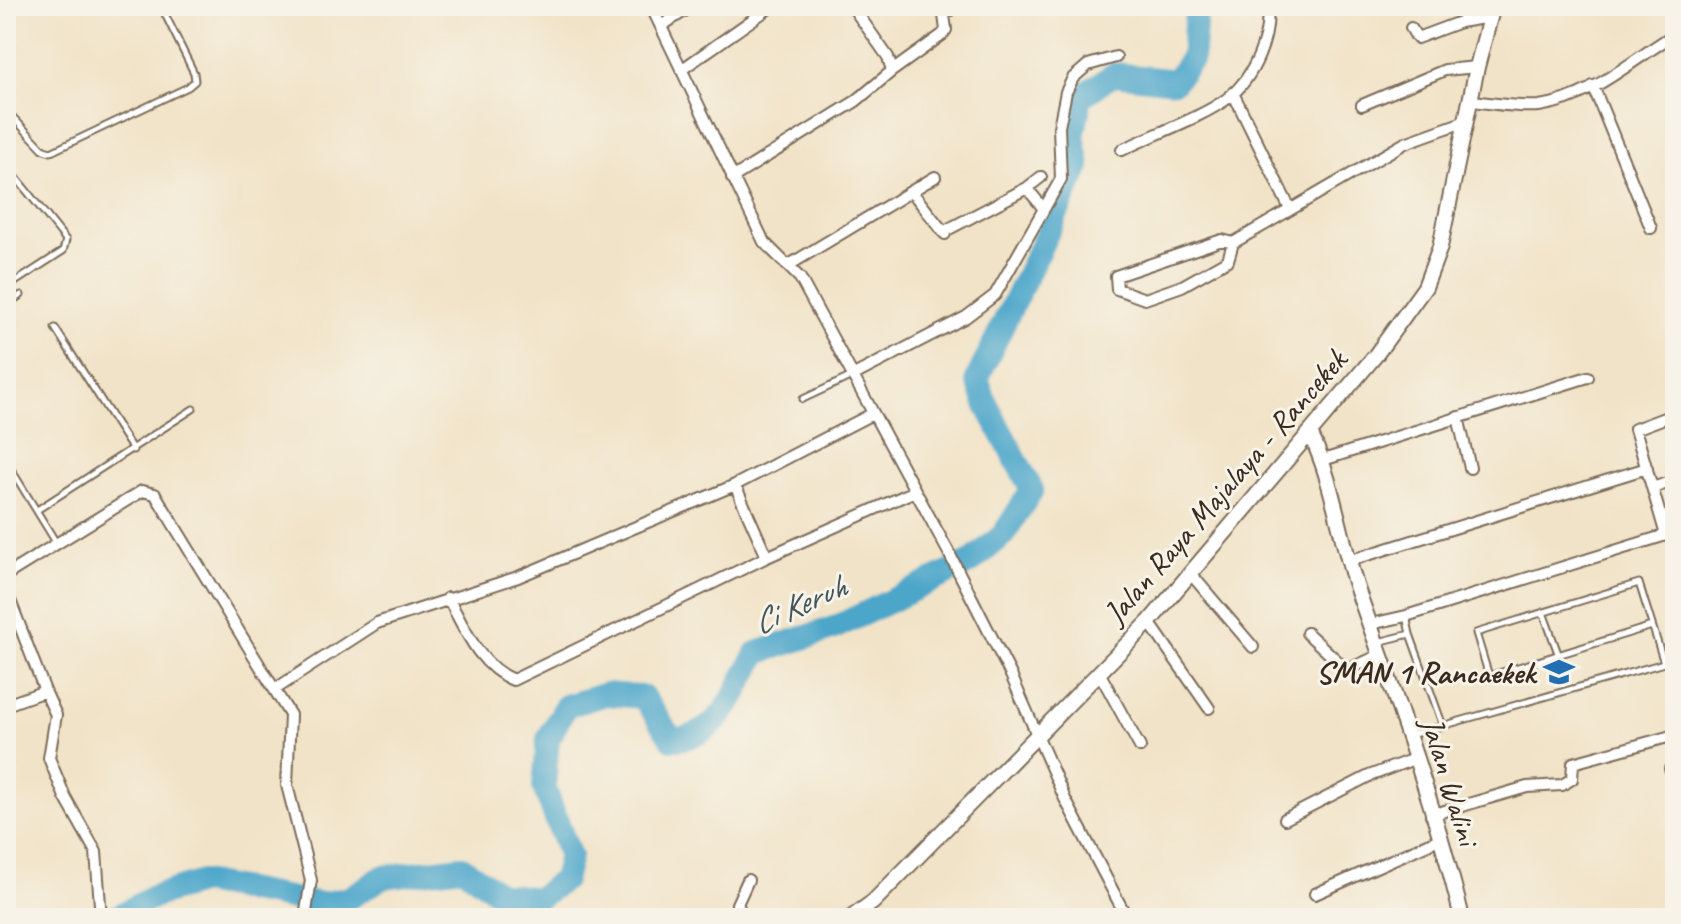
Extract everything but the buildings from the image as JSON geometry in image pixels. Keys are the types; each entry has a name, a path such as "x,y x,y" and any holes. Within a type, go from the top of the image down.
{"main road":[{"name":"Jalan Raya Majalaya - Rancekek","path":"851,918 873,902 1149,622 1375,356 1425,287 1440,247 1477,67 1492,12"},
{"name":"Jalan Walini","path":"1310,433 1323,460 1348,561 1407,736 1462,918"}],"street":[{"path":"651,6 764,242 800,278 949,553 1011,675 1036,738 1127,918"},
{"path":"661,26 692,6"},
{"path":"681,70 772,6"},
{"path":"852,6 888,57 892,71"},
{"path":"732,178 856,101 942,35 946,30 944,15 957,6"},
{"path":"1122,150 1233,93 1264,48 1270,27 1267,6"},
{"path":"1411,28 1417,38 1492,12"},
{"path":"1471,101 1513,107 1538,106 1593,86 1675,34"},
{"path":"852,376 966,317 995,295 1061,179 1059,127 1066,92 1073,78 1088,65 1116,57"},
{"path":"1362,105 1445,70 1477,67"},
{"path":"1593,86 1651,228"},
{"path":"1233,93 1289,207"},
{"path":"1233,243 1222,240 1116,276 1117,289 1145,299 1182,286 1228,260 1233,243 1289,207 1405,143 1466,121"},
{"path":"789,265 935,177"},
{"path":"912,192 945,234 1041,177"},
{"path":"1027,188 1043,208"},
{"path":"1323,460 1588,377"},
{"path":"277,688 377,623 518,577 735,485 872,414"},
{"path":"1371,624 1665,536 1635,429 1675,414"},
{"path":"1458,417 1470,468"},
{"path":"1348,561 1647,468"},
{"path":"1653,488 1675,480"},
{"path":"735,485 767,557"},
{"path":"6,575 149,490 277,688 290,715 287,785 311,880 305,918"},
{"path":"448,598 478,651 495,673 513,680 767,557 915,491"},
{"path":"1661,518 1675,513"},
{"path":"1191,574 1253,647"},
{"path":"6,590 56,715 49,758 65,797 96,852 100,916"},
{"path":"1149,622 1209,708"},
{"path":"1307,633 1347,670 1378,648"},
{"path":"1100,674 1140,747"},
{"path":"6,705 45,691"},
{"path":"1431,815 1527,787 1562,785 1572,779 1573,763 1675,735"},
{"path":"1285,819 1369,776 1414,759"},
{"path":"1315,894 1439,839"},
{"path":"744,918 737,904 748,880"}],"lane":[{"path":"6,110 44,150 51,152 188,87 195,81 194,73 161,6"},
{"path":"6,165 66,240 63,251 6,288"},
{"path":"6,305 21,295"},
{"path":"55,328 133,450"},
{"path":"803,399 852,376"},
{"path":"37,510 193,409"},
{"path":"6,461 58,545"},
{"path":"1652,626 1559,656 1487,674 1476,633 1639,583 1664,663"},
{"path":"1543,612 1559,656"},
{"path":"1406,616 1443,726"},
{"path":"1378,648 1410,634"},
{"path":"1407,736 1675,661"}],"waterway":[{"name":"Ci Keruh","path":"115,918 155,896 202,882 321,904 349,898 383,877 462,867 500,894 537,899 564,880 570,856 544,787 548,739 566,706 606,694 643,697 672,739 689,737 703,731 725,710 757,653 834,628 971,562 1003,535 1032,490 987,406 977,379 1079,167 1073,136 1081,97 1114,74 1175,81 1192,58 1197,6"}],"place":[{"name":"SMAN 1 Rancaekek","path":"1559,672"}]}
